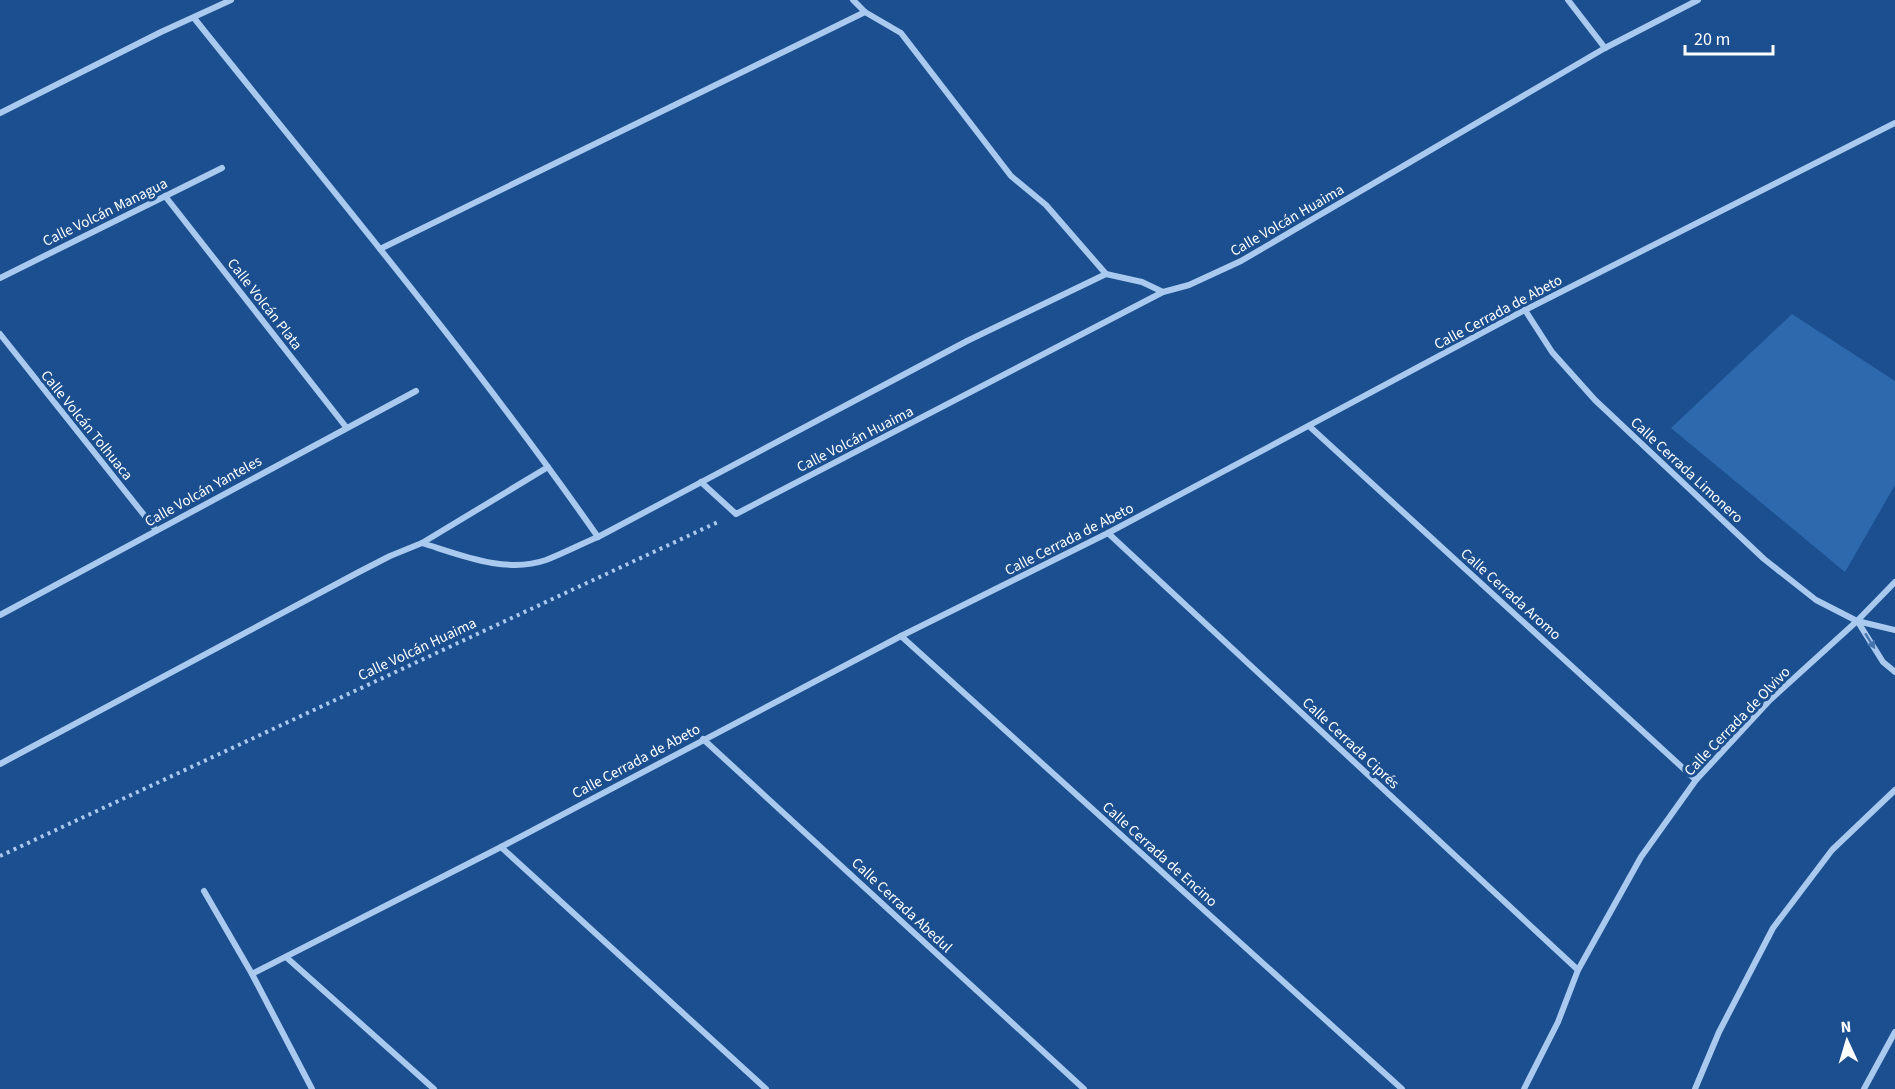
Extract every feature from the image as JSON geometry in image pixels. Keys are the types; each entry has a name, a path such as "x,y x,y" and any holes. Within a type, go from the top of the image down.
{"street":[{"path":"0,113 161,32 231,0"},
{"path":"853,0 865,12 901,33 1011,176 1046,205 1106,274 1142,282 1163,292"},
{"path":"1568,0 1605,48"},
{"name":"Calle Volcán Huaima","path":"736,514 1163,292 1189,285 1241,261 1605,48 1698,0"},
{"path":"380,249 865,12"},
{"path":"194,18 380,249 549,467 597,537"},
{"name":"Calle Cerrada de Abeto","path":"252,974 501,847 901,636 1108,533 1525,310 1895,123"},
{"name":"Calle Volcán Managua","path":"0,278 222,168"},
{"name":"Calle Volcán Plata","path":"165,196 346,427"},
{"path":"422,543 484,561 520,565 545,560 597,537 968,341 1106,274"},
{"name":"Calle Cerrada Limonero","path":"1525,310 1552,352 1596,400 1764,559 1816,600 1857,621 1895,630"},
{"name":"Calle Volcán Tolhuaca","path":"0,334 156,530"},
{"name":"Calle Volcán Yanteles","path":"2,615 416,391"},
{"name":"Calle Cerrada Aromo","path":"1309,426 1696,780"},
{"path":"0,764 357,573 422,543 549,467"},
{"path":"701,482 736,514"},
{"name":"Calle Cerrada Ciprés","path":"1108,533 1578,970"},
{"name":"Calle Cerrada de Olvivo","path":"1524,1089 1558,1022 1578,970 1641,857 1696,780 1770,700 1857,621 1895,582"},
{"path":"1857,621 1883,662 1895,672"},
{"name":"Calle Cerrada de Encino","path":"901,636 1402,1089"},
{"name":"Calle Cerrada Abedul","path":"703,739 1084,1089"},
{"path":"1695,1089 1719,1032 1773,928 1832,850 1895,790"},
{"path":"501,847 766,1089"},
{"path":"204,891 252,974 312,1089"},
{"path":"286,957 434,1089"},
{"path":"1864,1089 1895,1032"}],"path":[{"name":"Calle Volcán Huaima","path":"0,855 736,514"}],"shaded area":[{"path":"1792,314 1895,381 1895,485 1845,572 1671,428"}]}
